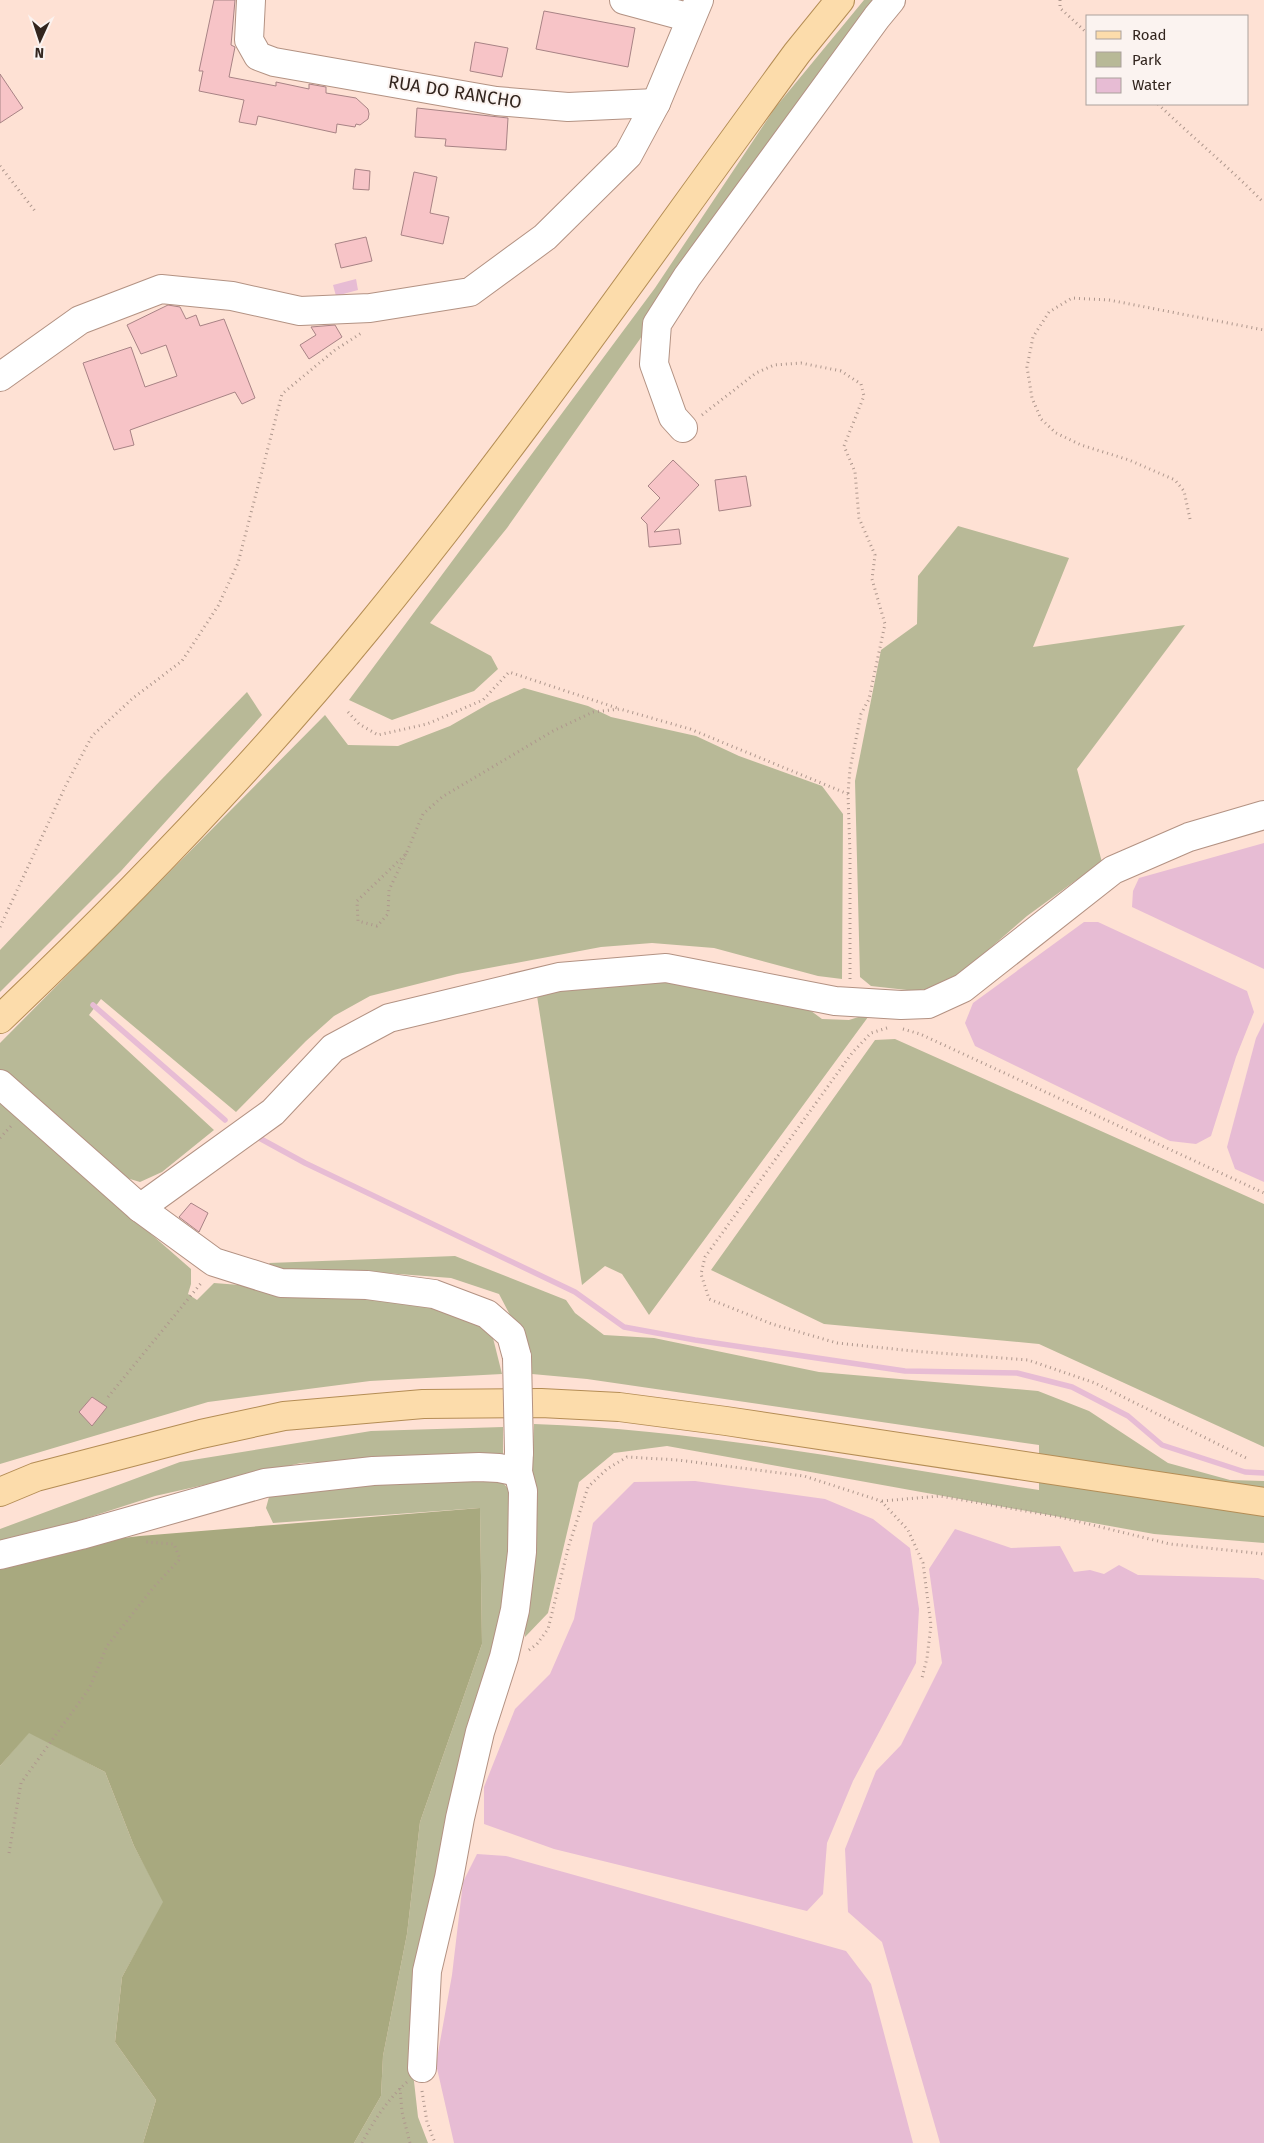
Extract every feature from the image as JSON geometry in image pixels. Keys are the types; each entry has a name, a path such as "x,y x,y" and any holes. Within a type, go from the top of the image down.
{"main road":[{"path":"0,1019 138,883 312,694 368,628 474,494 780,77 840,0"},
{"path":"0,1492 36,1477 201,1434 284,1416 423,1404 541,1403 619,1407 726,1421 1264,1502"},
{"path":"0,1509 141,1449"}],"street":[{"name":"RUA DO RANCHO","path":"250,0 249,40 258,56 274,62 496,101 568,107 656,103"},
{"path":"0,377 80,320 161,289 232,296 300,311 370,308 470,292 545,237 628,155 656,103 695,9 624,0"},
{"path":"683,428 673,416 654,364 657,324 687,277 891,0"},
{"path":"140,1208 273,1112 333,1048 389,1018 559,977 666,968 835,1001 901,1005 928,1004 963,988 1113,870 1188,837 1264,815"},
{"path":"0,1084 140,1208 214,1262 281,1283 368,1285 434,1294 487,1314 511,1335 517,1357 518,1462 522,1491 522,1552 515,1610 504,1657 480,1732 427,1971 422,2068"},
{"path":"0,1555 265,1483 373,1471 499,1468 518,1462"}],"path":[{"path":"1060,0 1060,8 1086,32"},
{"path":"1159,105 1264,203"},
{"path":"0,166 35,211"},
{"path":"1190,519 1184,491 1175,480 1129,460 1081,445 1056,433 1041,419 1032,398 1027,368 1033,337 1049,312 1072,298 1110,300 1264,330"},
{"path":"0,927 66,785 92,736 133,698 182,661 218,606 238,563 282,394 335,350 367,330"},
{"path":"683,428 724,400 756,373 774,365 801,363 841,371 861,384 864,396 844,446 854,472 860,518 875,555 872,579 885,624 869,699 861,714 850,769 848,794 850,1002"},
{"path":"348,712 359,724 378,735 419,726 483,700 509,672 690,730 848,794"},
{"path":"406,854 356,901 358,921 377,926 388,914 389,890 406,854 422,814 442,797 553,731 593,712 620,709"},
{"path":"892,1026 871,1033 852,1053 705,1257 701,1274 708,1299 772,1324 838,1342 913,1351 1028,1360 1095,1383 1248,1459"},
{"path":"901,1029 920,1034 1264,1193"},
{"path":"108,1397 198,1289 214,1262"},
{"path":"504,1657 526,1652 537,1644 548,1629 568,1545 588,1487 607,1469 627,1457 678,1460 804,1476 881,1501 940,1496 1060,1517 1170,1544 1264,1554"},
{"path":"881,1501 908,1530 923,1563 931,1625 927,1658 922,1678"},
{"path":"9,1853 21,1784 52,1738 89,1690 107,1646 153,1588 173,1569 180,1559 174,1544 148,1542 139,1544"},
{"path":"362,2143 373,2122 400,2088 422,2068"},
{"path":"422,2068 422,2096 426,2122 434,2143"},
{"path":"400,2088 402,2112 410,2143"}],"green space":[{"path":"864,0 881,0 708,226 640,339 507,528 430,623 491,656 498,669 474,691 392,720 349,700 655,288 775,108"},
{"path":"958,526 1069,558 1033,647 1185,625 1077,769 1103,866 1075,881 1027,916 964,971 935,987 916,991 871,986 860,977 855,781 881,650 917,624 918,576"},
{"path":"524,688 588,706 611,717 696,736 739,756 822,786 843,814 842,979 818,976 714,948 652,943 601,947 457,974 370,996 334,1016 306,1041 236,1112 101,999 89,1015 214,1130 162,1172 140,1182 120,1176 31,1093 13,1084 0,1071 0,1043 325,715 348,745 398,746 450,726 490,703"},
{"path":"247,692 262,715 121,871 0,992 0,950"},
{"path":"637,981 705,985 807,1008 822,1019 849,1020 871,1013 649,1315 622,1274 605,1266 582,1285 537,996 585,986"},
{"path":"895,1039 1264,1204 1264,1447 1039,1344 824,1324 711,1270 875,1040"},
{"path":"0,1102 191,1269 191,1284 188,1294 197,1300 214,1283 387,1296 453,1311 492,1334 502,1374 370,1381 208,1402 0,1464"},
{"path":"455,1256 566,1300 575,1313 604,1335 654,1338 819,1372 1038,1391 1089,1411 1168,1463 1230,1480 1264,1481 1264,1543 1154,1534 667,1446 614,1453 579,1482 548,1613 525,1637 534,1424 598,1427 724,1441 850,1459 1039,1490 1039,1445 587,1379 532,1374 520,1334 499,1294 451,1278 346,1270 295,1279 278,1274 269,1263"},
{"path":"503,1427 503,1454 301,1463 155,1496 0,1546 0,1529 180,1462 371,1431"},
{"path":"484,1477 504,1484 515,1496 514,1560 423,1991 409,2037 418,2117 428,2143 354,2143 381,2096 383,2056 407,1934 420,1822 482,1644 480,1508 273,1523 266,1508 269,1497 355,1482"},
{"path":"480,1508 482,1644 420,1822 407,1934 383,2056 381,2096 354,2143 143,2143 156,2100 115,2042 122,1977 163,1902 134,1846 105,1772 29,1733 0,1766 0,1564 64,1545 140,1536"},
{"path":"29,1732 105,1772 134,1846 164,1902 122,1977 115,2042 156,2100 143,2143 0,2143 0,1766"}],"water":[{"path":"356,279 358,290 336,296 333,285"},
{"path":"1264,843 1264,969 1132,907 1133,891 1139,878"},
{"path":"1084,922 1098,922 1247,991 1254,1012 1236,1057 1211,1136 1196,1144 1170,1141 975,1046 965,1023 973,1003"},
{"path":"1264,1022 1264,1182 1235,1169 1227,1147 1256,1038"},
{"path":"695,1481 825,1499 873,1519 910,1548 919,1609 916,1663 853,1781 827,1843 823,1894 807,1911 554,1849 484,1824 484,1787 515,1709 550,1674 574,1619 593,1523 634,1482"},
{"path":"955,1529 1011,1548 1060,1546 1074,1572 1090,1570 1104,1574 1119,1565 1138,1575 1258,1578 1264,1580 1264,2143 940,2143 882,1942 848,1912 845,1849 876,1771 901,1745 942,1663 929,1569"},
{"path":"477,1854 506,1856 846,1951 871,1984 913,2143 454,2143 436,2064 452,1975 463,1882"}],"building":[{"path":"214,0 235,0 231,45 235,47 229,77 276,86 276,82 309,89 309,84 326,87 326,93 356,98 368,109 368,119 360,125 356,124 355,127 337,124 336,133 258,116 256,125 239,122 244,100 199,91 203,71 199,71"},
{"path":"544,11 635,28 628,67 536,49"},
{"path":"475,42 508,48 502,77 470,71"},
{"path":"0,74 23,108 0,123"},
{"path":"417,108 508,118 506,150 445,146 446,139 415,137"},
{"path":"355,169 370,171 369,190 353,189"},
{"path":"414,172 437,177 430,213 449,217 443,244 401,235"},
{"path":"366,237 372,261 341,268 335,244"},
{"path":"168,305 180,307 186,319 196,315 200,326 224,319 255,398 242,404 235,392 130,430 134,445 114,450 83,363 131,347 145,387 177,376 166,345 141,354 127,325"},
{"path":"335,325 342,337 309,359 300,345 316,335 311,327"},
{"path":"673,460 699,485 654,532 679,529 681,544 649,547 647,524 641,518 660,498 648,486"},
{"path":"746,476 751,506 719,511 715,480"},
{"path":"191,1203 208,1213 199,1232 179,1217"},
{"path":"92,1397 107,1407 92,1426 79,1412"}],"waterway":[{"path":"93,1005 225,1120"},
{"path":"261,1139 305,1163 575,1292 624,1327 695,1340 905,1371 1017,1373 1072,1387 1128,1416 1162,1445 1245,1472 1264,1473"}]}
